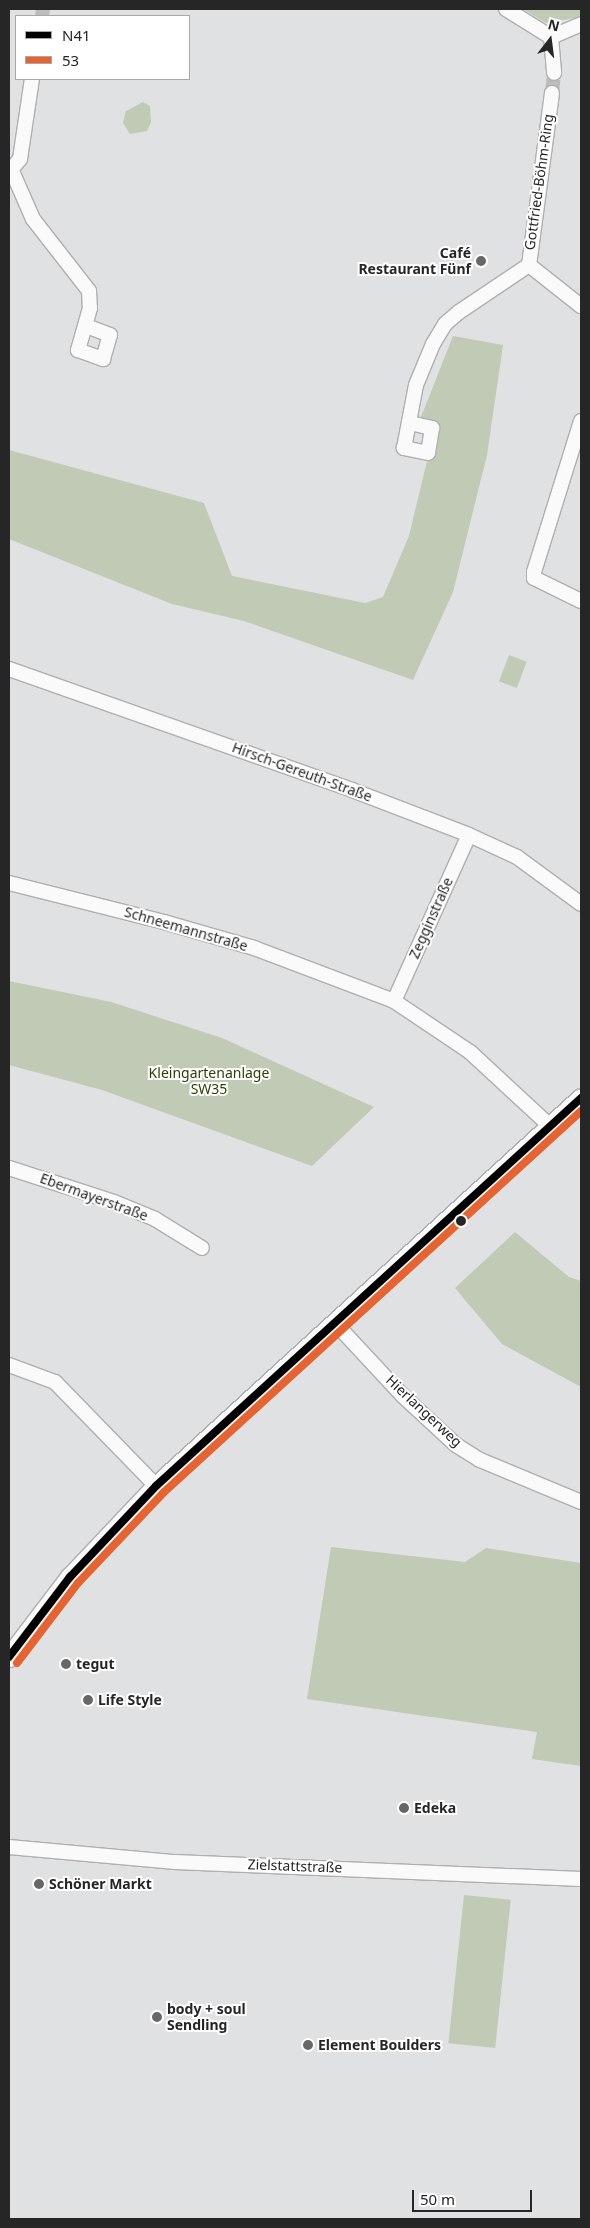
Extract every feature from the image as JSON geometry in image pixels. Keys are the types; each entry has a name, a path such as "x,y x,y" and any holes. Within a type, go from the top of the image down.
{"street":[{"path":"506,9 551,37"},
{"path":"551,37 581,24"},
{"path":"551,37 554,73"},
{"path":"32,80 20,159 10,172 33,219 89,291 90,308 86,326"},
{"name":"Gottfried-Böhm-Ring","path":"552,92 529,265 581,306"},
{"path":"410,422 416,385 445,324 529,265"},
{"path":"581,421 534,572 534,578 581,602"},
{"name":"Hirsch-Gereuth-Straße","path":"9,668 372,797 469,835 517,857 581,904"},
{"name":"Zegginstraße","path":"394,1001 469,835"},
{"name":"Schneemannstraße","path":"9,883 164,922 254,948 394,1001 470,1052 552,1128"},
{"path":"9,1657 70,1577 156,1486 552,1128 581,1098"},
{"name":"Ebermayerstraße","path":"9,1168 114,1202 155,1219 202,1248"},
{"name":"Hierlangerweg","path":"336,1324 403,1396 456,1445 480,1460 581,1502"},
{"path":"9,1365 55,1382 156,1486"},
{"name":"Zielstattstraße","path":"9,1847 175,1862 581,1880"}],"green space":[{"path":"523,9 581,9 581,17 546,23"},
{"path":"143,102 150,106 151,122 147,131 130,134 123,123 126,111"},
{"path":"453,336 503,345 487,455 453,592 413,680 244,621 172,604 9,539 9,450 204,503 232,576 365,603 383,597 409,536 434,432 421,417"},
{"path":"509,655 527,662 517,688 499,681"},
{"name":"Kleingartenanlage SW35","path":"9,981 111,1002 222,1038 374,1107 312,1166 102,1090 9,1065"},
{"path":"515,1232 569,1277 581,1281 581,1387 502,1344 455,1288"},
{"path":"331,1547 465,1562 486,1548 581,1563 581,1766 532,1759 537,1732 307,1699"},
{"path":"464,1895 511,1900 495,2048 448,2043"}],"tunnel":[{"path":"42,15 43,9"},
{"path":"552,93 554,73"}],"transit line":[{"name":"N41","path":"9,1657 70,1577 156,1486 581,1098"},
{"name":"53","path":"17,1663 78,1583 163,1493 581,1111"}],"place":[{"name":"Café Restaurant Fünf","path":"481,261"},
{"name":"tegut","path":"66,1664"},
{"name":"Life Style","path":"88,1700"},
{"name":"Edeka","path":"404,1808"},
{"name":"Schöner Markt","path":"39,1884"},
{"name":"body + soul Sendling","path":"157,2017"},
{"name":"Element Boulders","path":"308,2045"}]}
